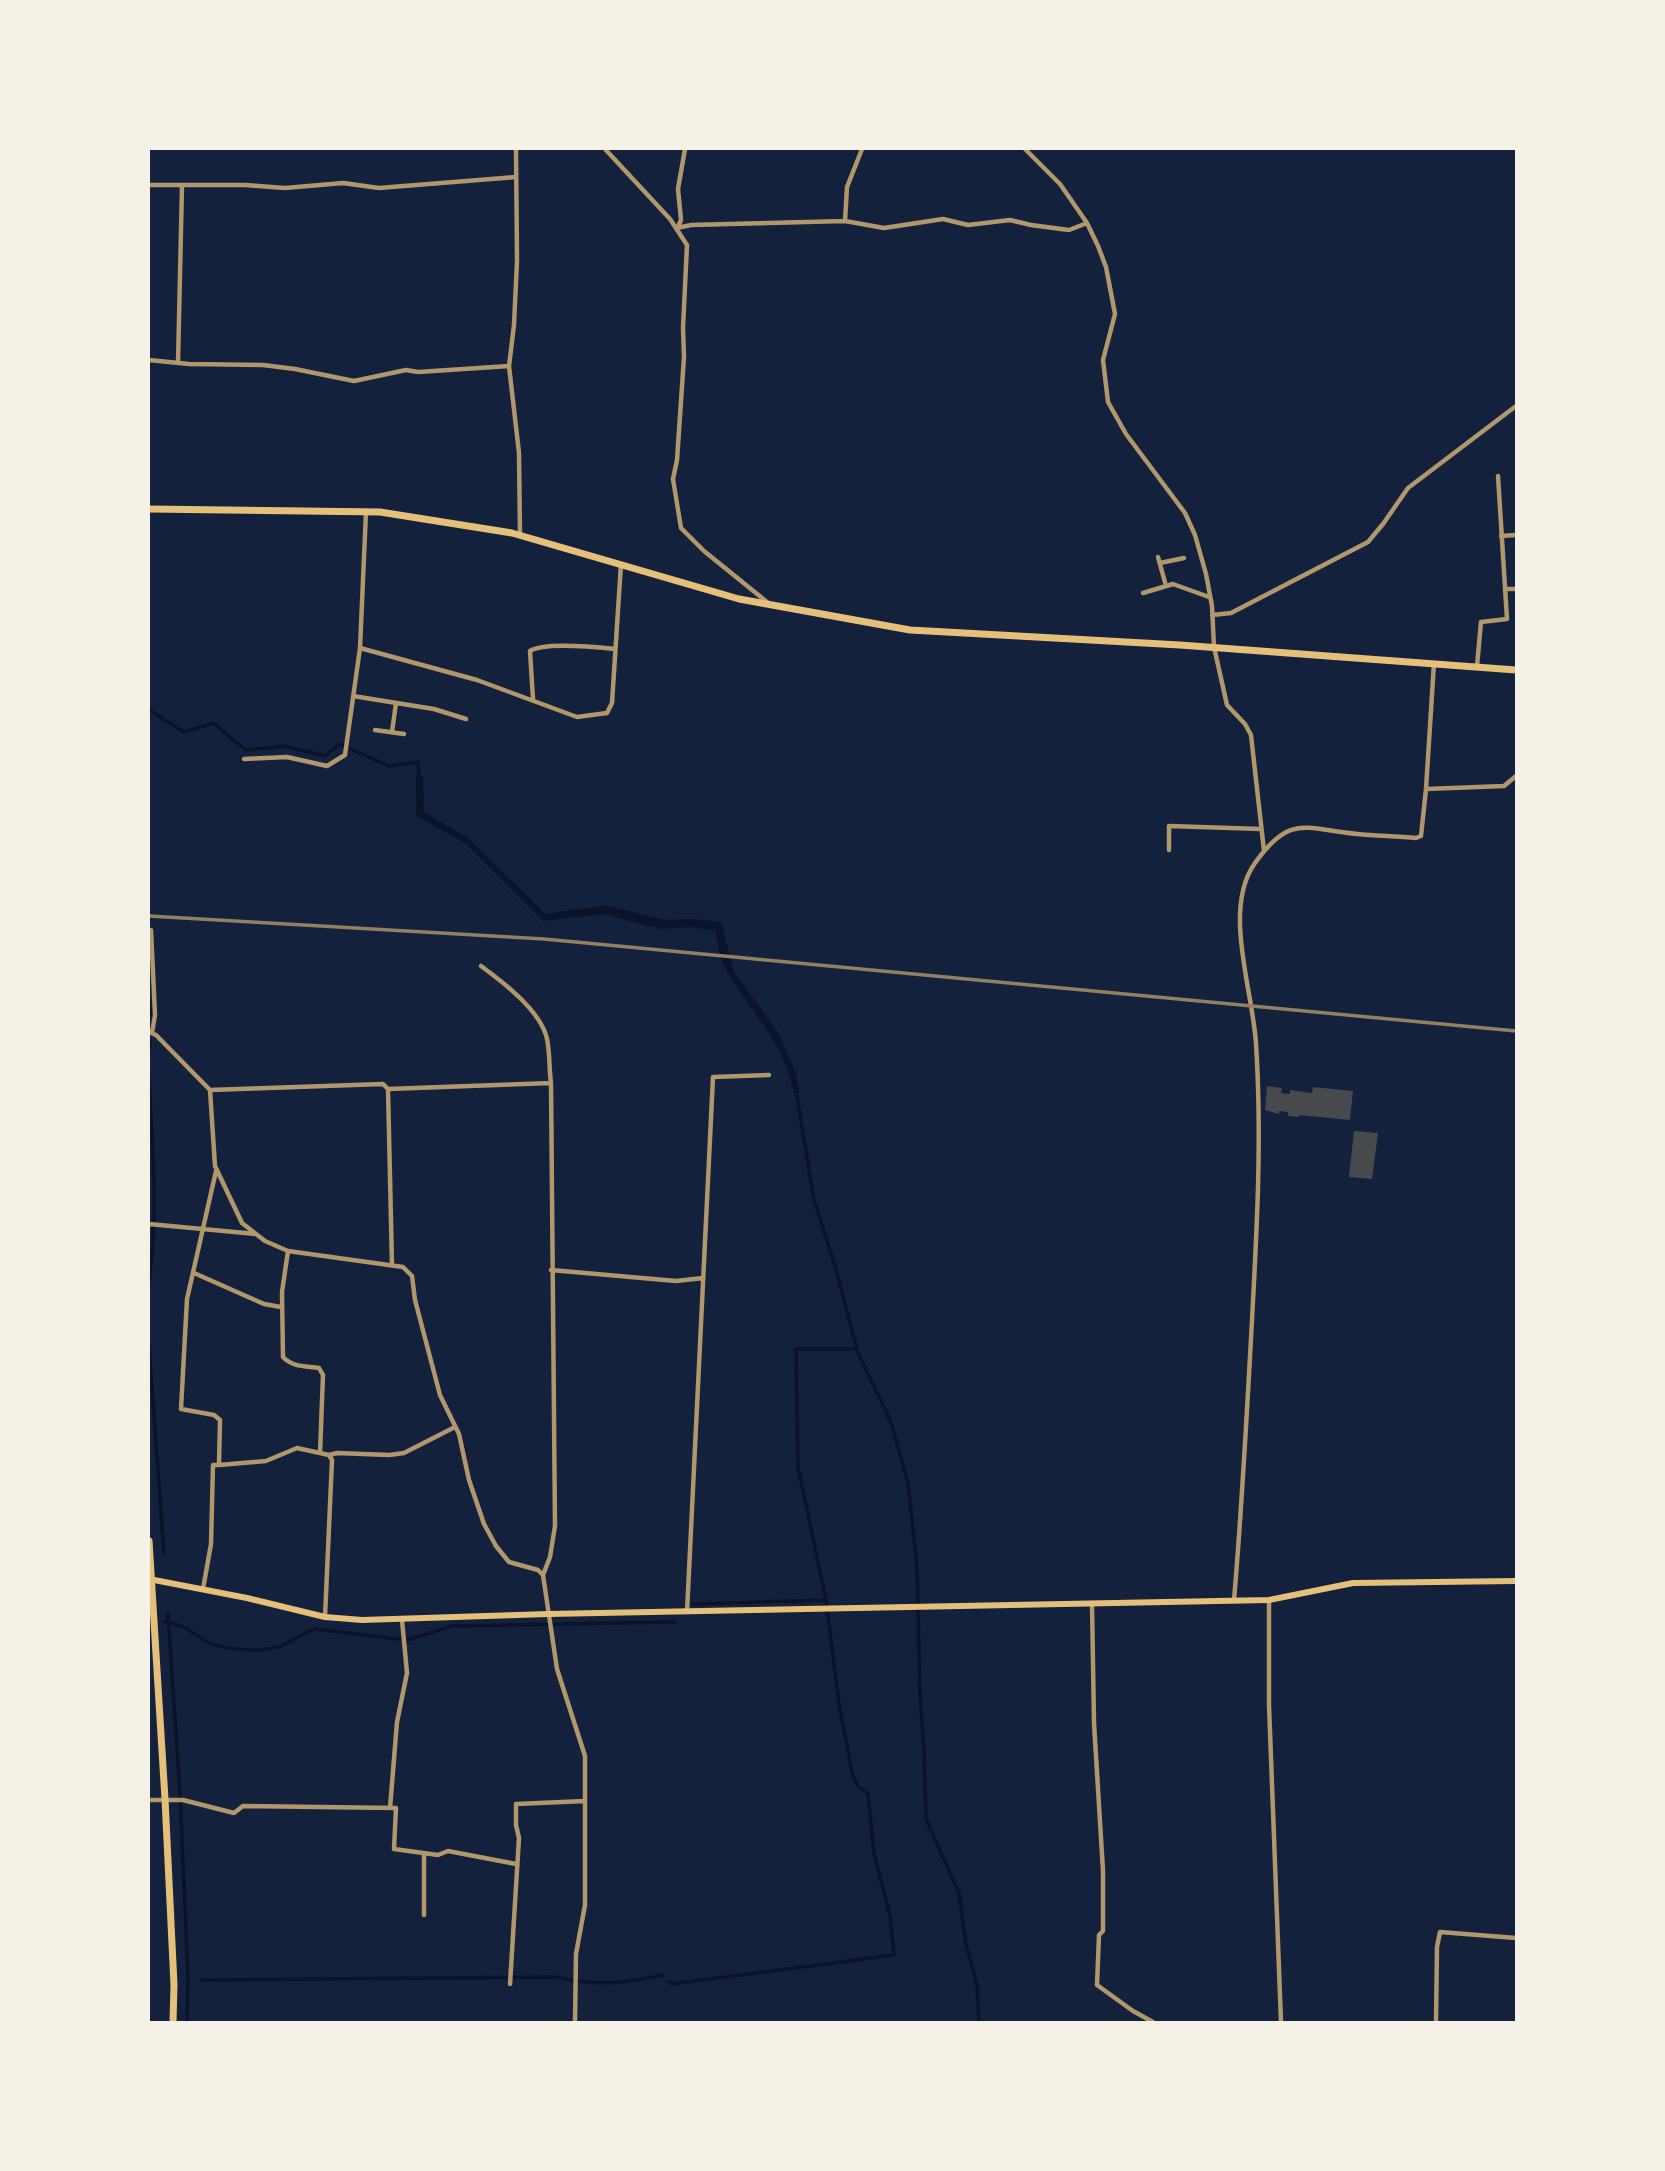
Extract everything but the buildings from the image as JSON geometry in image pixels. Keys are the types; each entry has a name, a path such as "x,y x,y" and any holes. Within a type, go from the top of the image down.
{"main road":[{"path":"149,509 393,514 520,535 739,599 910,630 1214,647 1516,670"},
{"path":"149,1541 165,1799 174,1985 173,2022"},
{"path":"150,1579 325,1617 362,1620 549,1620 826,1608 1269,1600 1353,1583 1516,1581"}],"street":[{"path":"516,149 517,261 509,366 519,453 520,535"},
{"path":"605,149 677,228 687,245 684,357 677,460 673,479 681,528 704,551 770,605"},
{"path":"677,228 681,220 678,189 685,149"},
{"path":"845,221 847,187 862,149"},
{"path":"1025,149 1060,184 1087,223 1106,267 1115,314 1102,360 1108,402 1126,434 1185,513 1195,535 1210,597 1214,647 1227,705 1245,724 1251,735 1264,851"},
{"path":"149,185 285,188 343,183 379,188 516,177"},
{"path":"178,363 183,185"},
{"path":"677,228 691,225 845,221 884,228 943,219 968,225 1010,220 1069,230 1087,223"},
{"path":"149,360 274,366 354,381 406,370 418,372 509,366"},
{"path":"1212,615 1231,613 1368,542 1408,488 1516,406"},
{"path":"1477,667 1481,622 1507,618 1498,476"},
{"path":"244,760 287,757 327,766 345,754 360,648 366,512"},
{"path":"1502,536 1516,535"},
{"path":"1158,556 1166,586"},
{"path":"1160,563 1184,558"},
{"path":"360,648 477,680 577,717 607,713 612,703 621,564"},
{"path":"1143,593 1173,584 1210,597"},
{"path":"1505,589 1516,589"},
{"path":"533,699 530,651 538,646 568,648 578,645 615,649"},
{"path":"1234,1600 1244,1479 1259,1175 1255,1023 1240,943 1240,901 1246,878 1264,851 1291,829 1305,826 1357,834 1416,838 1421,836 1434,663"},
{"path":"353,696 434,709 466,719"},
{"path":"392,732 397,703"},
{"path":"375,730 404,734"},
{"path":"1426,789 1504,786 1516,776"},
{"path":"1169,850 1169,826 1261,829"},
{"path":"149,930 155,1015 150,1032 210,1090 217,1170 187,1299 181,1409 214,1415 220,1420 219,1465"},
{"path":"481,965 510,987 532,1013 547,1037 551,1083 555,1526 550,1557 543,1575 557,1669 585,1756 586,1905 576,1954 575,2022"},
{"path":"687,1612 713,1077 769,1075"},
{"path":"388,1089 551,1083"},
{"path":"210,1090 383,1084 388,1089 392,1265"},
{"path":"217,1170 242,1223 257,1235 288,1251 403,1267 412,1276 415,1300 440,1395 455,1427 484,1524 509,1562 538,1570 543,1575"},
{"path":"150,1224 257,1235"},
{"path":"288,1251 281,1307 283,1357 287,1362 296,1365 319,1368 323,1375 320,1453"},
{"path":"551,1270 676,1280 703,1278"},
{"path":"194,1273 245,1296 281,1307"},
{"path":"203,1590 211,1544 213,1465 265,1461 297,1448 329,1455 404,1453 455,1427"},
{"path":"325,1617 332,1460 329,1455"},
{"path":"1269,1600 1269,1705 1281,2022"},
{"path":"1092,1603 1094,1723 1103,1871 1103,1931 1099,1935 1097,1985 1153,2022"},
{"path":"390,1808 397,1722 407,1673 402,1620"},
{"path":"149,1800 183,1800 234,1813 243,1806 396,1808 394,1849 438,1855 448,1851 516,1864"},
{"path":"510,1980 519,1838 516,1804 585,1801"},
{"path":"424,1854 424,1915"},
{"path":"1436,2022 1437,1947 1440,1933 1516,1938"}],"water":[{"path":"416,776 423,776 424,812 468,838 545,914 605,905 665,920 721,922 734,972 777,1031 795,1070 800,1093 794,1093 783,1058 725,968 715,931 691,927 661,929 602,914 543,921 465,843 416,816"}],"waterway":[{"path":"149,710 184,732 213,723 246,750 285,746 325,756 339,744 389,766 418,762 419,780"},
{"path":"149,1000 150,1015"},
{"path":"149,1050 150,1041"},
{"path":"149,1076 154,1204 149,1281"},
{"path":"796,1090 814,1200 858,1353 891,1422 908,1483 917,1567 926,1819 959,1893 966,1944 977,1985 979,2022"},
{"path":"149,1346 164,1553"},
{"path":"669,1982 672,1984 894,1955 890,1916 874,1854 868,1794 857,1785 852,1772 839,1704 826,1600 798,1467 796,1349 856,1349"},
{"path":"693,1604 826,1600"},
{"path":"168,1614 180,1794 188,1975 187,2022"},
{"path":"165,1622 183,1627 218,1646 248,1650 278,1647 315,1629 407,1640 452,1626 675,1622"},
{"path":"201,1980 555,1977 609,1983 663,1975"}],"railway":[{"path":"149,916 544,939 1516,1031"}]}
